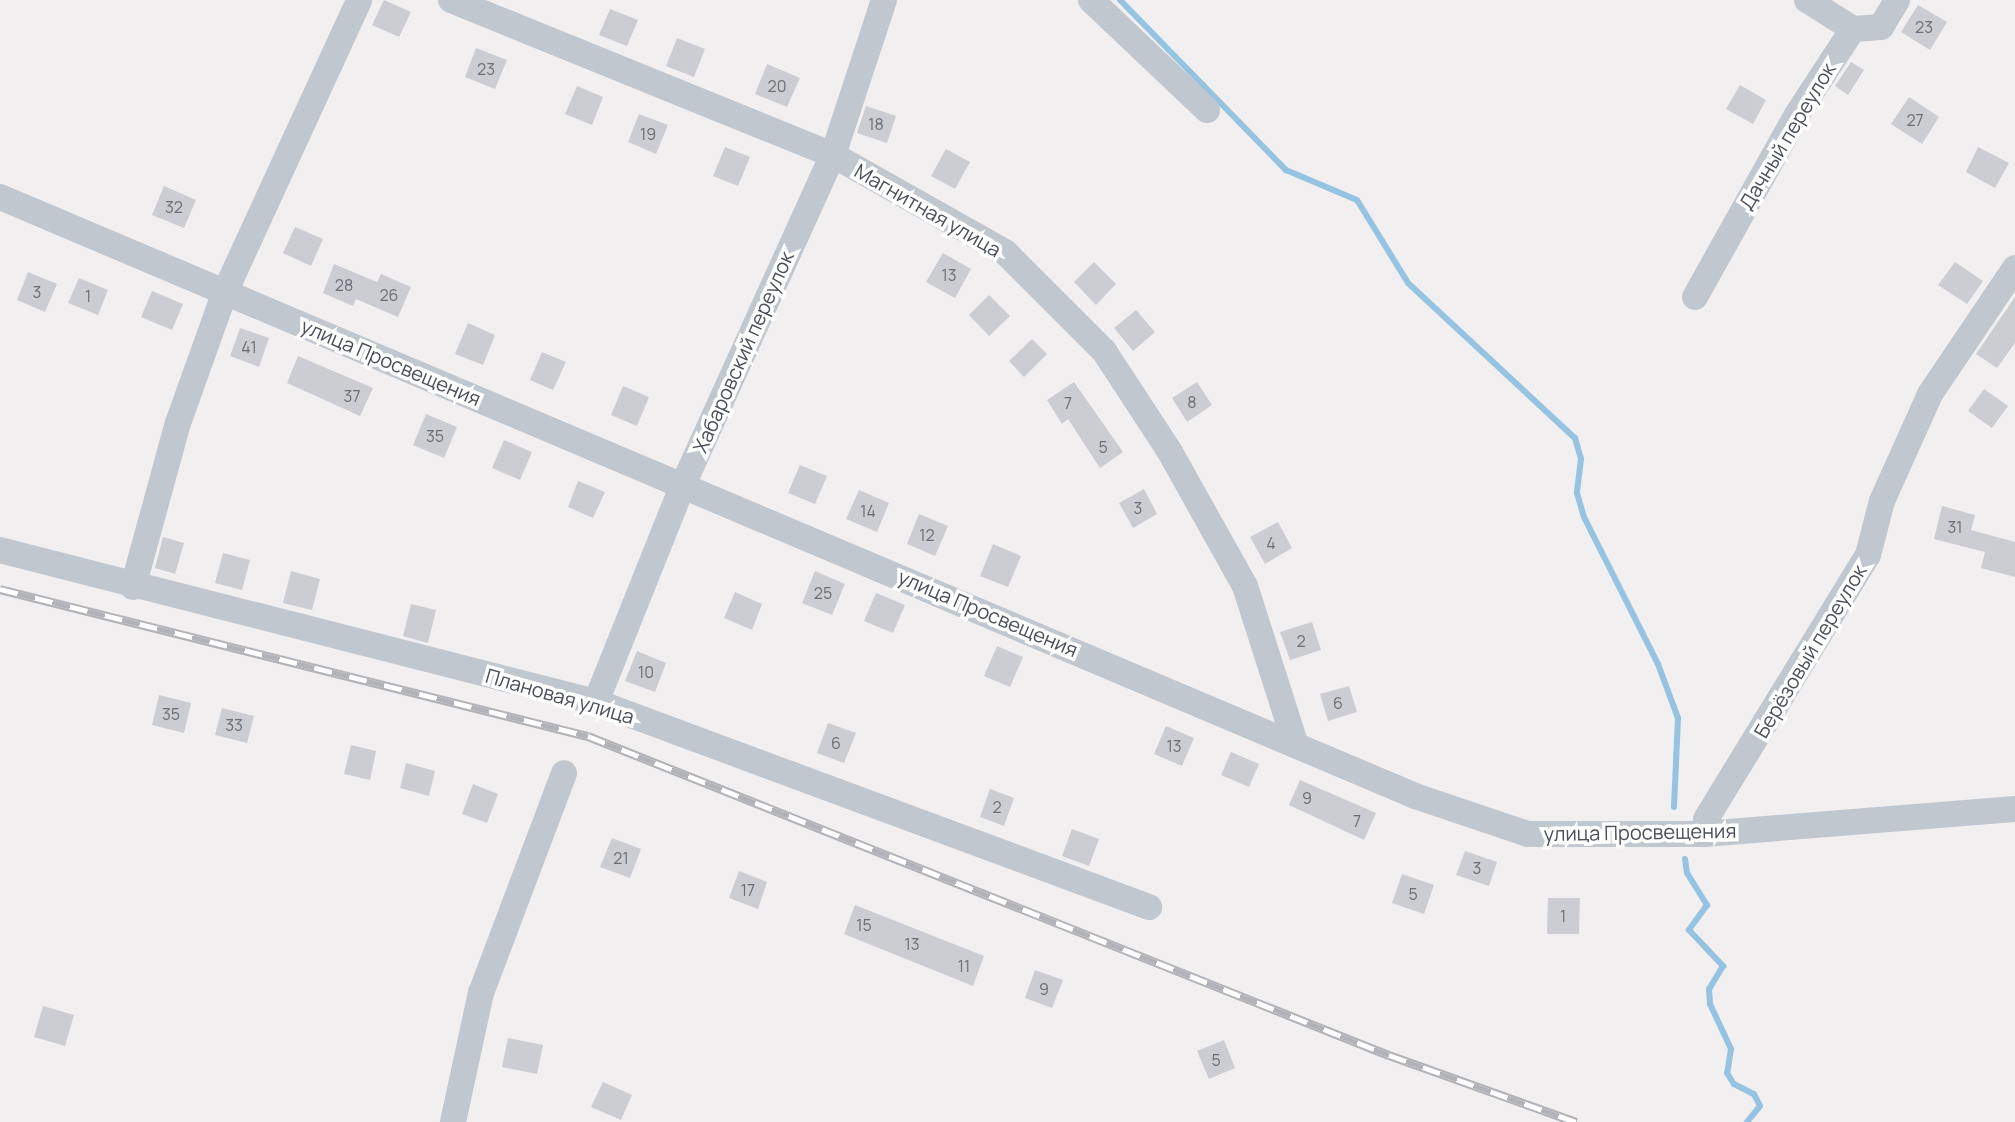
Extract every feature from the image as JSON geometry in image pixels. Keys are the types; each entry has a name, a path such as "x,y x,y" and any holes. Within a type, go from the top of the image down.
{"street":[{"path":"133,587 178,423 225,292 359,0"},
{"name":"Магнитная улица","path":"451,0 833,155 1005,252 1104,351 1170,452 1245,586 1295,743"},
{"name":"Хабаровский переулок","path":"596,702 683,485 833,155 884,0"},
{"path":"1091,0 1207,110"},
{"path":"1807,0 1853,29 1881,27 1897,0"},
{"name":"Дачный переулок","path":"1695,297 1796,116 1853,29"},
{"name":"улица Просвещения","path":"0,197 1415,796 1528,834 1704,834 2015,809"},
{"name":"Берёзовый переулок","path":"1706,819 1868,555 1882,501 1930,394 2015,268"},
{"name":"Плановая улица","path":"0,550 133,587 596,702 1149,907"},
{"path":"453,1122 481,993 564,773"}],"building":[{"path":"384,0 411,12 399,37 372,25"},
{"path":"1918,5 1947,22 1930,50 1901,32"},
{"path":"610,9 638,20 627,46 599,35"},
{"path":"677,38 705,49 694,77 666,66"},
{"path":"476,48 507,60 495,89 465,77"},
{"path":"1851,62 1864,70 1848,95 1835,86"},
{"path":"767,64 800,78 787,107 755,94"},
{"path":"1740,85 1766,100 1753,124 1726,109"},
{"path":"577,86 603,97 592,125 565,114"},
{"path":"1909,97 1939,117 1922,144 1891,124"},
{"path":"866,106 896,116 887,143 857,133"},
{"path":"639,114 668,125 656,154 628,142"},
{"path":"725,147 750,157 738,186 713,176"},
{"path":"1978,147 2009,163 1995,188 1966,172"},
{"path":"946,149 970,162 955,189 931,176"},
{"path":"164,186 196,200 184,228 152,215"},
{"path":"295,227 323,239 311,266 283,253"},
{"path":"943,253 971,269 955,298 926,282"},
{"path":"1094,262 1116,284 1096,305 1074,282"},
{"path":"1955,262 1983,281 1967,304 1938,285"},
{"path":"334,264 377,282 381,274 411,287 398,317 356,299 353,306 323,293"},
{"path":"28,272 57,284 45,312 17,300"},
{"path":"79,278 108,290 98,315 68,303"},
{"path":"152,291 183,304 172,330 141,317"},
{"path":"989,295 1010,316 989,336 969,315"},
{"path":"2015,297 2015,343 1997,368 1976,354"},
{"path":"1136,310 1155,332 1133,351 1114,328"},
{"path":"468,323 495,335 483,365 455,354"},
{"path":"240,328 269,338 259,367 230,356"},
{"path":"1032,339 1047,354 1024,377 1009,361"},
{"path":"542,352 566,362 553,390 530,380"},
{"path":"298,356 373,388 360,416 287,383"},
{"path":"1074,382 1123,452 1100,468 1068,419 1062,424 1047,400"},
{"path":"1197,382 1212,405 1187,422 1172,398"},
{"path":"623,386 649,397 637,426 611,415"},
{"path":"1984,389 2008,406 1992,428 1968,411"},
{"path":"426,414 457,427 444,458 413,445"},
{"path":"504,440 532,452 520,480 492,468"},
{"path":"800,465 827,476 815,504 788,493"},
{"path":"578,481 605,492 593,518 568,507"},
{"path":"1144,489 1157,514 1133,528 1119,503"},
{"path":"859,490 889,503 877,532 846,519"},
{"path":"1942,506 1975,515 1971,530 2015,542 2015,577 1981,568 1985,552 1934,539"},
{"path":"919,514 948,526 935,556 907,544"},
{"path":"1278,522 1292,548 1265,564 1250,537"},
{"path":"163,537 184,543 175,574 155,568"},
{"path":"993,544 1021,556 1008,587 980,576"},
{"path":"223,553 250,560 242,590 215,583"},
{"path":"291,571 320,579 312,610 283,603"},
{"path":"815,571 845,584 832,615 802,603"},
{"path":"735,592 762,604 752,630 724,618"},
{"path":"876,593 905,605 893,633 864,621"},
{"path":"411,604 436,610 428,643 403,636"},
{"path":"1312,622 1321,650 1290,660 1280,632"},
{"path":"997,646 1023,657 1010,687 984,676"},
{"path":"637,651 666,663 655,692 625,681"},
{"path":"1349,686 1357,712 1328,721 1320,694"},
{"path":"159,695 191,703 184,733 152,725"},
{"path":"222,708 254,716 247,743 215,735"},
{"path":"828,723 856,733 844,763 817,753"},
{"path":"1166,726 1194,738 1182,766 1154,754"},
{"path":"351,745 376,751 370,780 344,774"},
{"path":"1231,752 1259,764 1249,787 1221,775"},
{"path":"406,763 435,771 429,796 400,788"},
{"path":"1300,780 1376,813 1364,840 1289,805"},
{"path":"473,784 498,794 487,823 462,814"},
{"path":"990,789 1014,798 1004,826 980,817"},
{"path":"1072,829 1099,839 1089,866 1062,856"},
{"path":"612,838 641,849 630,878 600,867"},
{"path":"1465,851 1497,862 1489,886 1456,875"},
{"path":"739,871 767,882 758,909 729,898"},
{"path":"1402,874 1434,885 1424,914 1392,903"},
{"path":"1548,898 1580,898 1579,934 1547,934"},
{"path":"855,905 984,956 973,986 844,934"},
{"path":"1035,970 1063,980 1052,1008 1025,998"},
{"path":"43,1006 74,1015 65,1046 34,1037"},
{"path":"508,1038 543,1045 537,1074 502,1067"},
{"path":"1224,1040 1235,1068 1209,1079 1197,1051"},
{"path":"603,1082 632,1095 621,1120 591,1107"}],"waterway":[{"path":"1120,0 1286,170 1357,200 1408,283 1575,438 1581,459 1577,493 1584,517 1658,664 1678,718 1674,807"},
{"path":"1685,859 1687,873 1707,905 1689,930 1723,966 1709,989 1710,1004 1731,1049 1727,1073 1734,1084 1754,1094 1760,1106 1747,1122"}],"railway":[{"path":"0,589 588,736 1389,1055 1576,1122"}]}
